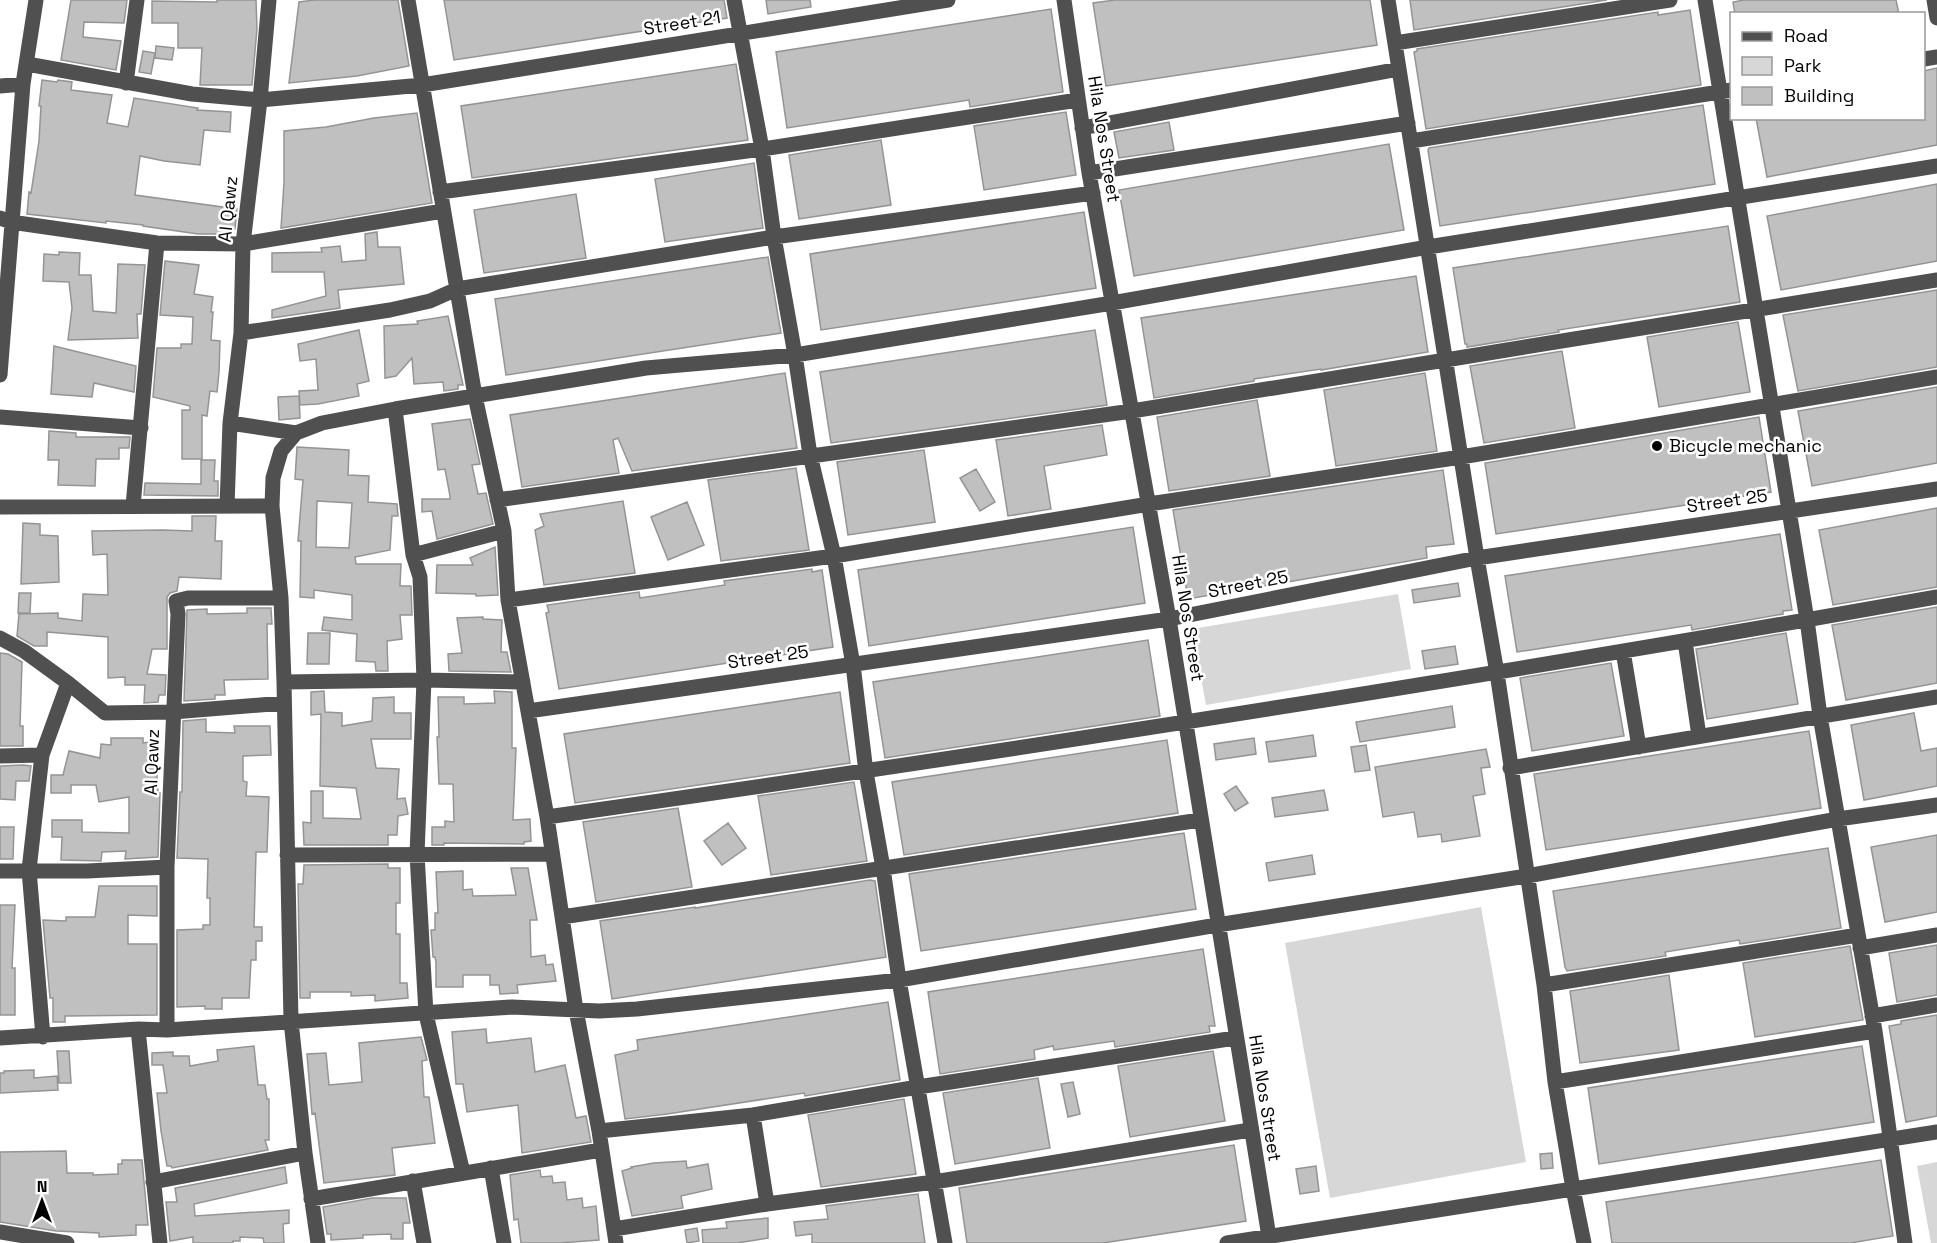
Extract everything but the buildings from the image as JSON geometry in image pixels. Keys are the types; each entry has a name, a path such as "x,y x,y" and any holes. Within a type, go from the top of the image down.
{"street":[{"path":"0,375 6,220 36,0"},
{"path":"126,83 137,0"},
{"name":"Al Qawz","path":"227,506 230,423 241,333 243,244 269,0"},
{"path":"408,0 475,396 504,531 508,600 547,818 576,1010 599,1131 615,1236 767,1204 934,1182 1250,1130"},
{"path":"734,0 762,149 810,455 834,556 853,665 866,772 899,980 945,1243"},
{"name":"Street 21","path":"27,64 192,94 260,100 422,85 948,0"},
{"name":"Hila Nos Street","path":"1064,0 1089,173 1169,619 1269,1240"},
{"path":"1388,0 1497,673 1544,985 1555,1082 1584,1243"},
{"path":"1395,43 1670,0"},
{"path":"1705,0 1726,91 1737,198 1754,310 1873,1023 1905,1243"},
{"path":"1934,0 1937,18"},
{"path":"1082,128 1399,69"},
{"path":"0,86 23,84"},
{"path":"1411,141 1726,91"},
{"path":"440,192 762,149 1078,100"},
{"path":"1089,173 1408,123"},
{"path":"318,1243 305,1153 291,1021 281,598 272,506 273,478 281,451 296,433 322,423 395,409 646,368 795,355 1112,303 1428,247 1937,166"},
{"path":"241,333 390,310 430,301 457,289 774,237 1093,193"},
{"path":"6,220 158,243 243,244 443,211"},
{"path":"133,506 158,243"},
{"path":"497,500 1132,411 1937,280"},
{"path":"508,600 834,556 1149,504 1461,457 1937,377"},
{"path":"395,409 413,555 420,577 424,680 417,854 426,1014 463,1173"},
{"path":"0,417 141,428"},
{"path":"230,423 296,433"},
{"name":"Street 25","path":"528,711 1169,619 1477,558 1937,489"},
{"path":"0,507 272,506"},
{"path":"413,555 504,531"},
{"path":"547,818 866,772 1497,673 1937,597"},
{"name":"Al Qawz","path":"167,1030 167,867 178,614 176,601 189,598 281,598"},
{"path":"0,638 24,651 105,713 173,712 284,703"},
{"path":"1685,641 1699,736"},
{"path":"1623,651 1639,747"},
{"path":"284,682 424,680 523,682"},
{"path":"43,1037 29,870 42,755 68,683"},
{"path":"1510,768 1937,697"},
{"path":"0,756 42,755"},
{"path":"0,1038 43,1037 138,1029 167,1030 512,1007 599,1011 637,1009 899,980 1217,925 1527,876 1838,819 1937,805"},
{"path":"562,917 1200,820"},
{"path":"288,855 552,854"},
{"path":"0,871 87,871 167,867"},
{"path":"1544,985 1859,941 1937,935"},
{"path":"1555,1082 1873,1023 1937,1005"},
{"path":"138,1029 160,1243"},
{"path":"599,1131 753,1115 1235,1038"},
{"path":"753,1115 767,1204"},
{"path":"1227,1243 1269,1240 1573,1189 1937,1132"},
{"path":"311,1199 601,1150"},
{"path":"153,1182 305,1153"},
{"path":"491,1168 504,1243"},
{"path":"413,1181 424,1243"},
{"path":"0,1232 66,1243"}],"green space":[{"path":"1398,594 1411,669 1206,705 1192,629"},
{"path":"1481,907 1526,1162 1330,1198 1285,943"},
{"path":"1937,1162 1937,1243 1931,1243 1917,1166"}],"place":[{"name":"Bicycle mechanic","path":"1657,446"}]}
